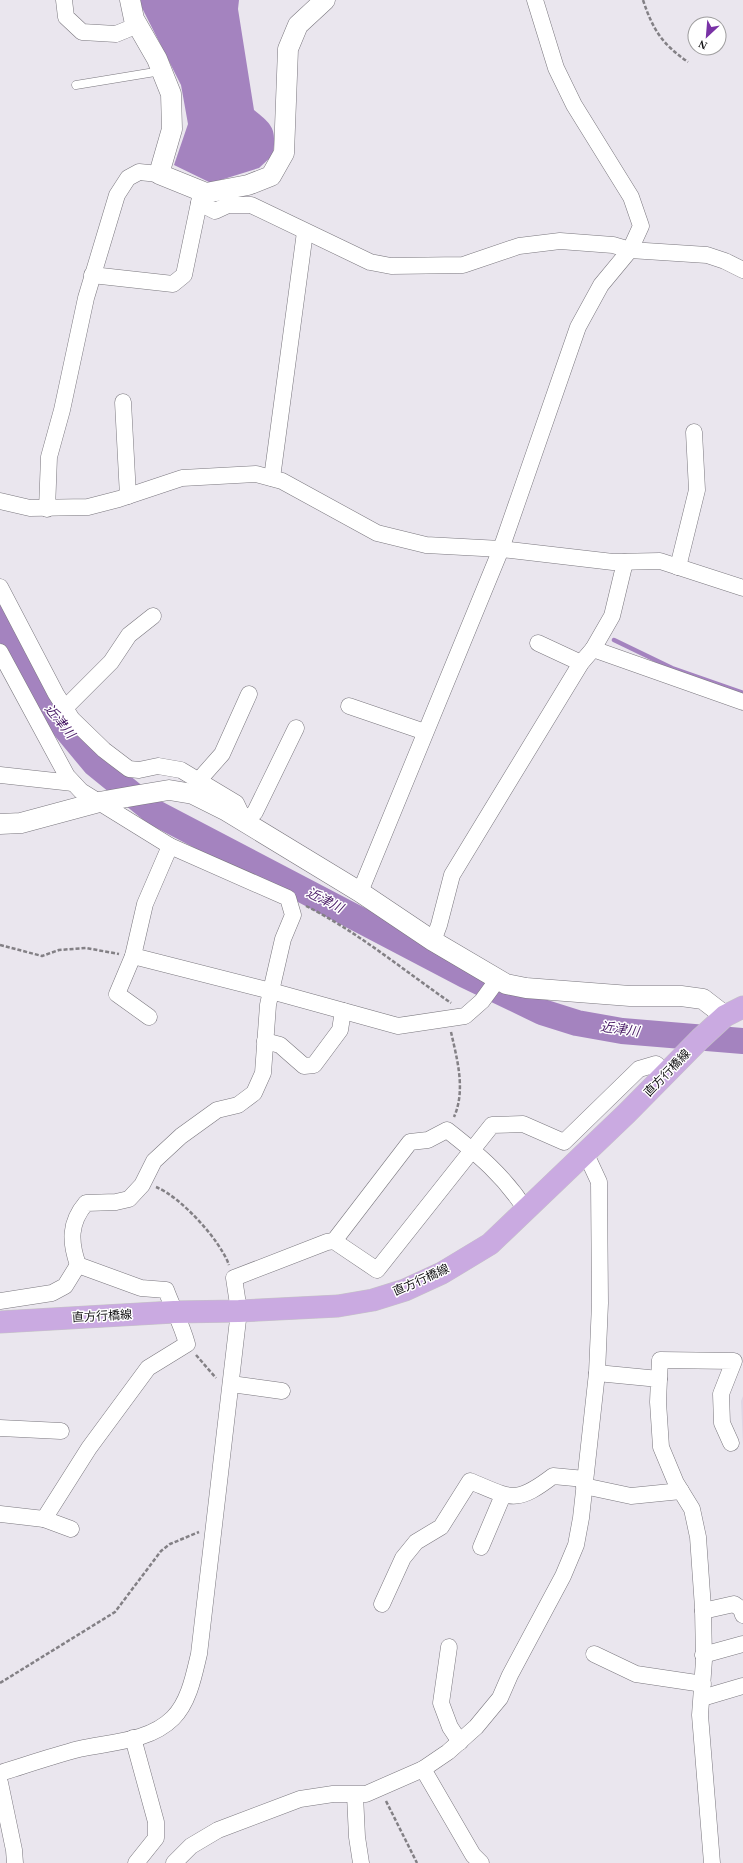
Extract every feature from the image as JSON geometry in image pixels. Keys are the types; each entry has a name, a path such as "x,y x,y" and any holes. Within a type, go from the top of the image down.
{"main road":[{"name":"直方行橋線","path":"0,1322 174,1312 239,1311 338,1306 373,1300 405,1290 442,1273 490,1244 586,1154 667,1073 734,1012"}],"street":[{"path":"64,0 66,17 82,32 116,34 138,25"},
{"path":"130,0 134,18 162,71 171,94 172,129 159,174"},
{"path":"92,275 173,284 184,275 200,197 206,193 248,185 271,176 284,153 288,49 298,25 325,0"},
{"path":"360,892 501,549 578,327 601,285 630,250 641,226 631,197 574,105 556,68 535,0"},
{"path":"47,508 49,457 62,410 92,275 117,195 128,178 140,172 159,174 200,197 215,211 228,205 251,205 370,262 391,266 463,265 518,246 560,241 613,245 630,250 707,255 725,261 743,270"},
{"path":"272,478 305,232"},
{"path":"123,402 128,496"},
{"path":"678,567 697,490 694,432"},
{"path":"0,501 30,508 88,507 128,496 182,478 256,474 282,481 377,533 426,545 501,549 614,562 660,561 743,588"},
{"path":"433,941 439,925 452,875 581,663 593,649 612,616 625,562"},
{"path":"0,587 56,694 72,718 104,750 129,769 139,770 158,766 181,770 236,804 245,822"},
{"path":"65,708 111,662 128,635 153,616"},
{"path":"538,643 581,663"},
{"path":"593,649 743,702"},
{"path":"0,652 67,776 81,791 170,846 288,898 293,915 283,939 271,991 263,1073 254,1093 238,1105 217,1110 181,1136 154,1161 142,1185 129,1199 116,1202 86,1203 79,1211 74,1226 72,1248 78,1265"},
{"path":"199,780 222,754 249,694"},
{"path":"349,706 425,732"},
{"path":"245,822 255,812 296,728"},
{"path":"0,775 73,783"},
{"path":"0,824 21,823 99,802 169,790 193,794 245,822 360,892 433,941 506,984 526,988 630,996 681,996 703,999 734,1012"},
{"path":"148,1017 117,994 133,956 145,904 170,846"},
{"path":"133,956 344,1010 398,1026 465,1016 482,1001 498,979"},
{"path":"265,1041 280,1045 304,1066 314,1065 340,1030 344,1010"},
{"path":"0,1773 78,1750 155,1732 174,1717 184,1700 190,1686 199,1654 239,1311 234,1278 327,1242 334,1241 377,1270 492,1125 523,1124 564,1142 639,1069 656,1064 667,1073"},
{"path":"334,1241 410,1142 428,1140 447,1130 473,1150 495,1170 526,1210"},
{"path":"174,1863 191,1846 218,1830 300,1799 333,1794 366,1794 423,1769 460,1742 476,1727 500,1698 510,1675 563,1576 576,1545 585,1482 597,1373 600,1303 599,1182 586,1154"},
{"path":"0,1301 52,1293 65,1286 78,1265"},
{"path":"44,1519 89,1448 148,1368 187,1344 183,1330 174,1312 166,1290 141,1288 78,1265"},
{"path":"712,1863 700,1716 702,1691 703,1611 698,1537 692,1509 676,1483 661,1447 658,1402 660,1360 734,1361 721,1394 722,1422 730,1443"},
{"path":"597,1373 659,1378"},
{"path":"230,1388 282,1391"},
{"path":"0,1428 61,1431"},
{"path":"382,1604 403,1558 416,1542 441,1527 470,1481 503,1495 517,1497 534,1490 553,1476 585,1482 631,1496 681,1491"},
{"path":"481,1547 503,1495"},
{"path":"0,1514 44,1519 71,1529"},
{"path":"703,1611 734,1604 741,1609 743,1615"},
{"path":"703,1655 743,1644"},
{"path":"449,1647 441,1703 450,1727 460,1742"},
{"path":"594,1654 636,1674 702,1691 743,1686"},
{"path":"133,1738 156,1822 156,1838 136,1863"},
{"path":"423,1769 473,1855 481,1863"},
{"path":"0,1783 14,1850 15,1863"},
{"path":"355,1795 357,1837 361,1863"}],"lane":[{"path":"76,85 162,71"}],"path":[{"path":"643,0 651,23 660,38 675,53 688,62"},
{"path":"288,898 333,922 456,1006 465,1016"},
{"path":"0,945 42,956 59,950 86,948 133,956"},
{"path":"447,1130 455,1113 460,1072 448,1018"},
{"path":"142,1185 165,1190 184,1205 224,1251 234,1278"},
{"path":"187,1344 230,1388"},
{"path":"0,1683 115,1612 161,1551 170,1544 214,1526"},
{"path":"380,1788 418,1863"}],"shaded area":[{"path":"140,0 239,0 238,9 254,110 270,124 274,134 273,155 259,168 211,183 174,165 188,124 181,85 140,4"},
{"path":"743,1396 743,1445 741,1401"}],"waterway":[{"name":"近津川","path":"0,614 46,705 95,764 154,812 465,975 542,1012 577,1023 622,1031 743,1041"},
{"path":"614,640 672,668 743,693"}]}
